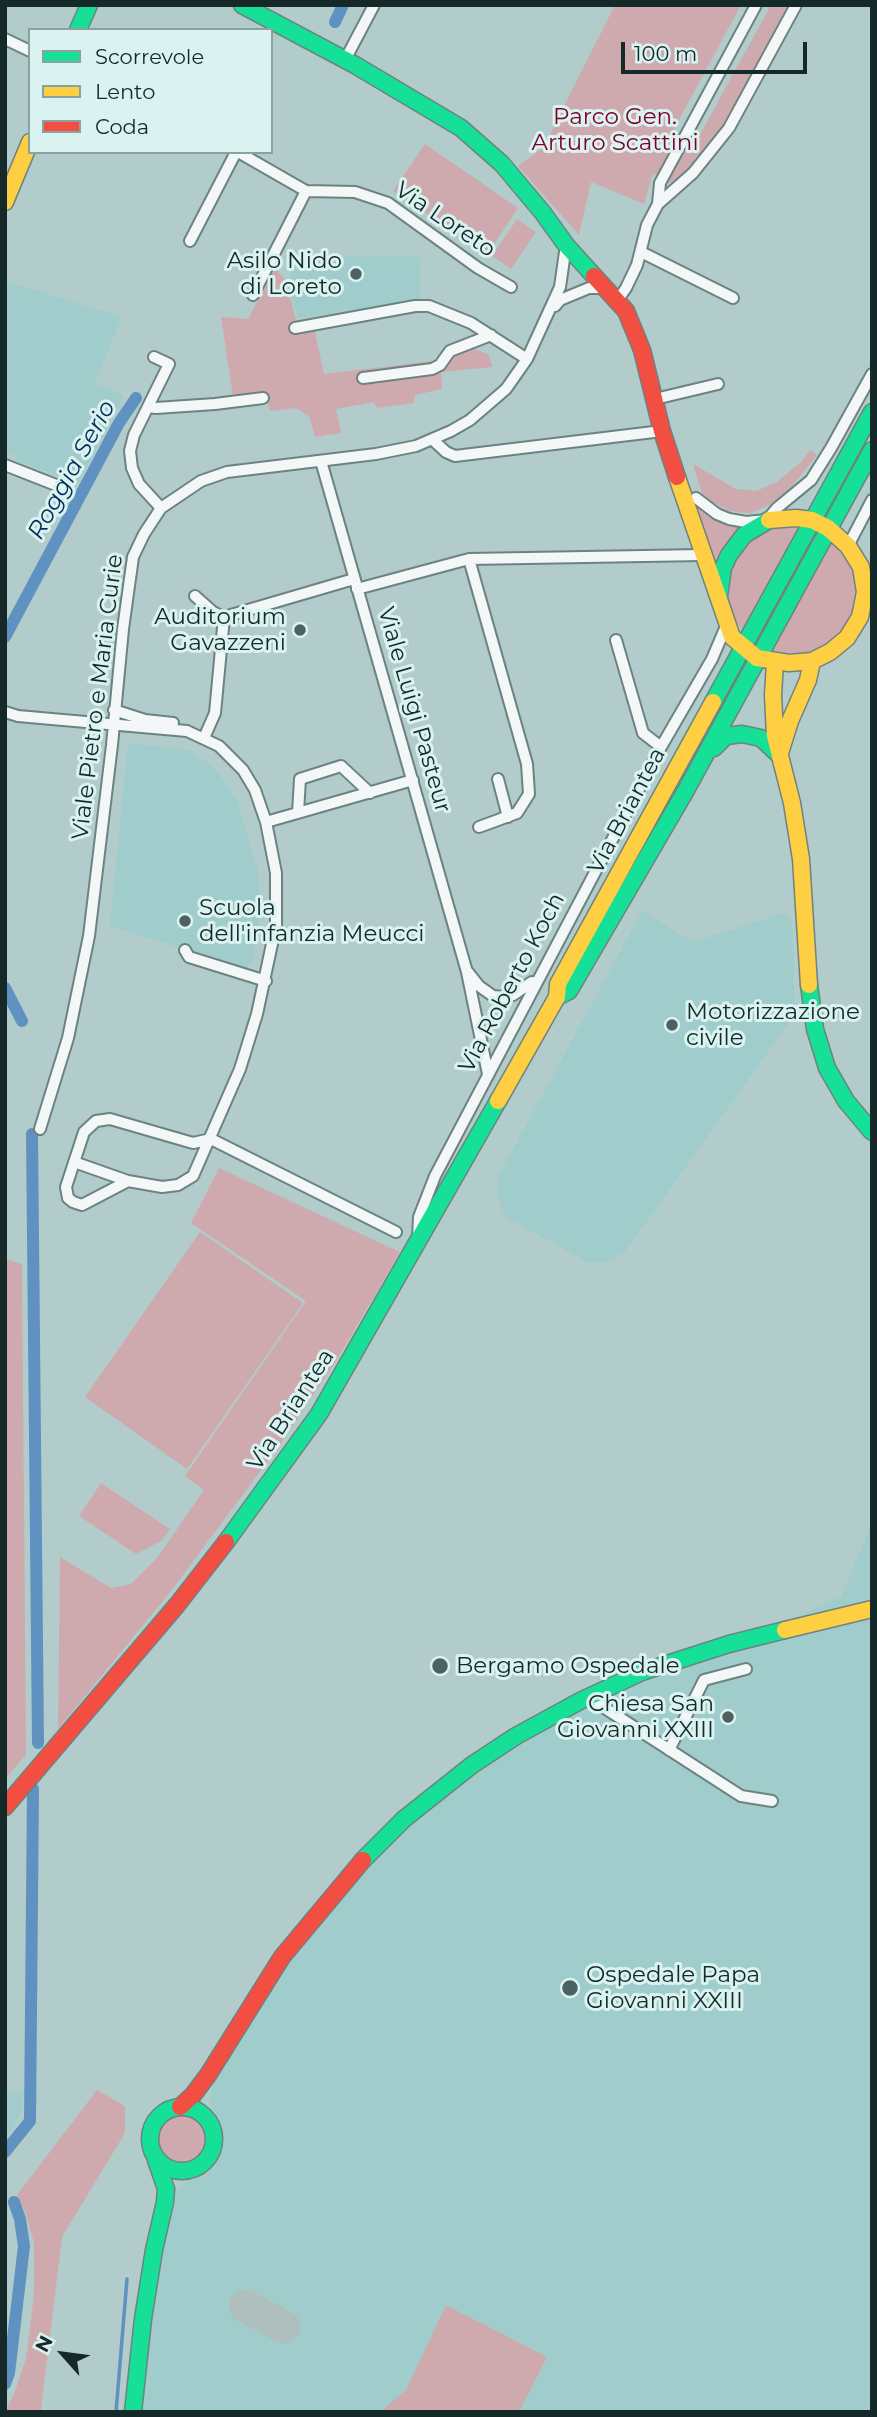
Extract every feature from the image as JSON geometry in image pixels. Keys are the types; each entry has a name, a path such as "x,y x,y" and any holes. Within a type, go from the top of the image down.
{"street":[{"path":"79,28 89,5"},
{"path":"242,5 443,116 502,164 543,212 566,245 626,312 642,350 662,431 732,637 757,658 775,662 812,661 830,652 847,638 860,617 864,592 861,567 848,545 828,528 812,520 796,518 746,522 717,514 691,493 655,399"},
{"path":"345,60 374,5"},
{"path":"658,204 660,183 756,5"},
{"path":"551,311 560,300 589,288 612,295 627,286 641,252 647,225 658,204 693,173 729,128 796,5"},
{"path":"5,39 28,50"},
{"path":"5,202 28,147"},
{"name":"Via Loreto","path":"190,241 236,154"},
{"name":"Via Loreto","path":"241,154 306,191 355,192 388,203 478,268 511,287"},
{"path":"253,295 306,191"},
{"name":"Viale Pietro e Maria Curie","path":"40,1129 68,1038 82,979 133,557 144,534 161,508 201,481 227,472 376,454 433,440 461,426 506,389 527,359 560,287 566,245"},
{"path":"641,252 733,298"},
{"path":"295,328 415,306 429,306 471,323 527,359"},
{"path":"363,378 432,369 439,365 450,351 491,335"},
{"path":"154,356 169,364 134,435 130,451 132,468 139,484 161,508"},
{"path":"719,596 721,577 729,555 744,535 767,520 777,508 811,480 872,374"},
{"path":"655,399 718,384"},
{"path":"148,407 215,404 263,398"},
{"name":"Via Briantea","path":"5,1807 177,1605 251,1510 319,1414 557,997 558,984 872,412"},
{"path":"433,440 455,456 662,431"},
{"name":"Via Briantea","path":"557,997 569,991 704,756 872,450"},
{"name":"Viale Luigi Pasteur","path":"321,461 467,972 488,1074"},
{"path":"5,465 61,487"},
{"path":"848,545 872,500"},
{"path":"195,596 224,617 469,559 702,555"},
{"path":"469,559 527,765 529,794 517,813 479,827"},
{"path":"205,738 215,713 224,617"},
{"name":"Via Roberto Koch","path":"418,1244 419,1217 435,1176 537,978 661,747 712,659 727,624"},
{"path":"616,640 643,733 661,747"},
{"path":"779,755 808,680 812,661"},
{"path":"775,662 775,736 792,803 801,859 809,993 815,1029 827,1068 846,1101 872,1132"},
{"path":"74,1162 128,1181 162,1187 178,1185 193,1176 240,1069 266,981 277,914 276,873 266,822 255,790 243,770 226,752 175,723 145,720 114,710"},
{"path":"5,712 18,716 187,731"},
{"name":"Via Briantea","path":"704,756 726,736 742,734 761,738 779,755"},
{"path":"298,813 300,779 341,766 370,793"},
{"path":"498,779 508,817"},
{"path":"266,822 413,780"},
{"path":"185,950 189,957 266,981"},
{"path":"467,972 485,991 493,996 504,997 522,991 537,978"},
{"path":"128,1181 78,1205 66,1193 84,1132 89,1125 110,1119 193,1143 211,1139 396,1232"},
{"path":"133,2412 145,2305 166,2189 149,2141 155,2122 161,2114 180,2107 193,2095 282,1957 372,1850 435,1793 478,1760 516,1735 595,1693 642,1672 729,1644 872,1609"},
{"path":"669,1750 704,1680 746,1669"},
{"path":"595,1693 600,1705 741,1796 772,1801"},
{"path":"202,2114 208,2075"},
{"path":"156,2160 174,2171 184,2172 201,2166 207,2159 214,2143 212,2127 202,2114 180,2107"},
{"path":"165,2202 184,2172"}],"shaded area":[{"name":"Asilo Nido di Loreto","path":"292,256 421,257 419,300 298,318 290,291"},
{"path":"5,281 122,317 94,384 124,396 78,483 15,460 16,456 5,451"},
{"path":"128,743 189,750 215,768 236,799 258,870 260,915 253,959 247,968 110,926"},
{"path":"642,911 693,942 786,914 792,923 795,1014 624,1253 603,1263 588,1262 505,1217 497,1194 499,1175"},
{"name":"Ospedale Papa Giovanni XXIII","path":"872,1523 872,2412 138,2412 154,2279 177,2190 208,2173 223,2134 209,2097 233,2040 305,1935 401,1828 432,1810 483,1765 536,1730 841,1597"},
{"path":"5,2092 23,2093 22,2112 5,2137"}],"green space":[{"name":"Parco Gen. Arturo Scattini","path":"615,5 741,5 673,131 684,148 692,149 771,5 790,5 723,129 688,170 671,183 653,173 644,204 591,182 579,235 518,166 543,148"},
{"path":"425,144 518,208 487,255 393,191"},
{"path":"517,219 536,232 511,269 492,256"},
{"path":"275,268 286,281 296,320 314,327 324,374 451,359 453,341 488,354 493,367 441,372 442,389 415,395 414,403 377,408 374,402 336,409 341,433 315,437 309,416 296,408 270,411 265,393 233,396 221,317 248,319"},
{"path":"810,450 817,455 793,485 769,505 751,513 730,511 712,502 702,493 693,464 736,489 756,491 777,482 801,462"},
{"path":"695,502 706,513 723,522 748,527 718,570"},
{"path":"804,523 743,631 733,616 728,597 734,561 754,537 773,527"},
{"path":"834,536 851,558 860,595 848,628 823,648 805,654 770,651"},
{"path":"219,1168 400,1252 338,1358 277,1449 171,1591 58,1729 60,1557 111,1588 131,1584 157,1558 204,1490 185,1476 306,1301 191,1223"},
{"path":"200,1232 303,1303 187,1469 85,1397"},
{"path":"5,1259 22,1264 26,1755 5,1779"},
{"path":"101,1483 170,1529 161,1541 136,1554 79,1516"},
{"path":"97,2090 125,2106 125,2133 62,2237 41,2410 5,2412 26,2358 34,2294 34,2243 26,2214 17,2195"},
{"path":"182,2114 192,2116 200,2122 206,2130 206,2150 200,2158 192,2164 182,2166 172,2164 164,2158 158,2150 156,2140 158,2130 164,2122 172,2116"},
{"path":"446,2305 547,2357 519,2412 380,2412 406,2390"}],"waterway":[{"name":"Roggia Serio","path":"335,22 343,5"},
{"name":"Roggia Serio","path":"5,637 119,423 136,398"},
{"name":"Roggia Serio","path":"5,988 22,1021"},
{"path":"32,1134 38,1743"},
{"path":"5,2152 30,2121 33,1789"},
{"path":"5,2384 9,2373 24,2246 14,2202"},
{"path":"116,2412 127,2279"}],"taxiway":[{"path":"245,2306 284,2327"}],"traffic: fast":[{"path":"79,28 89,5"},
{"path":"242,5 355,65 461,128 502,164 594,276"},
{"path":"713,702 872,412"},
{"path":"557,997 569,991 685,792 872,450"},
{"path":"719,596 723,568 729,555 744,535 769,520"},
{"path":"714,748 726,736 742,734 761,738 779,755"},
{"path":"809,985 815,1029 827,1068 846,1101 872,1132"},
{"path":"226,1542 319,1414 498,1101"},
{"path":"363,1860 404,1819 472,1765 516,1736 580,1701 642,1672 729,1644 785,1630"},
{"path":"176,2107 188,2107 205,2116 212,2127 214,2139 212,2151 205,2162 188,2171 176,2171 164,2166 155,2157 150,2145 150,2133 155,2121 164,2112 176,2107"},
{"path":"133,2412 143,2319 165,2202 166,2189 156,2160"}],"traffic: slow":[{"path":"5,202 28,147"},
{"path":"677,477 732,637 757,658 789,663 812,661 830,652 847,638 860,617 865,592 861,567 848,546 828,528 812,520 769,520"},
{"path":"780,753 790,721 808,680 812,661"},
{"path":"775,662 775,736 792,803 801,859 809,985"},
{"path":"498,1101 557,997 558,984 713,702"},
{"path":"785,1630 872,1609"}],"traffic: jam":[{"path":"594,276 626,311 642,350 662,431 677,477"},
{"path":"5,1807 177,1605 226,1542"},
{"path":"180,2107 208,2075 282,1957 363,1860"}],"place":[{"name":"Asilo Nido di Loreto","path":"356,274"},
{"name":"Auditorium Gavazzeni","path":"300,630"},
{"name":"Scuola dell'infanzia Meucci","path":"185,921"},
{"name":"Motorizzazione civile","path":"672,1025"},
{"name":"Bergamo Ospedale","path":"440,1666"},
{"name":"Chiesa San Giovanni XXIII","path":"728,1717"},
{"name":"Ospedale Papa Giovanni XXIII","path":"570,1988"}]}
